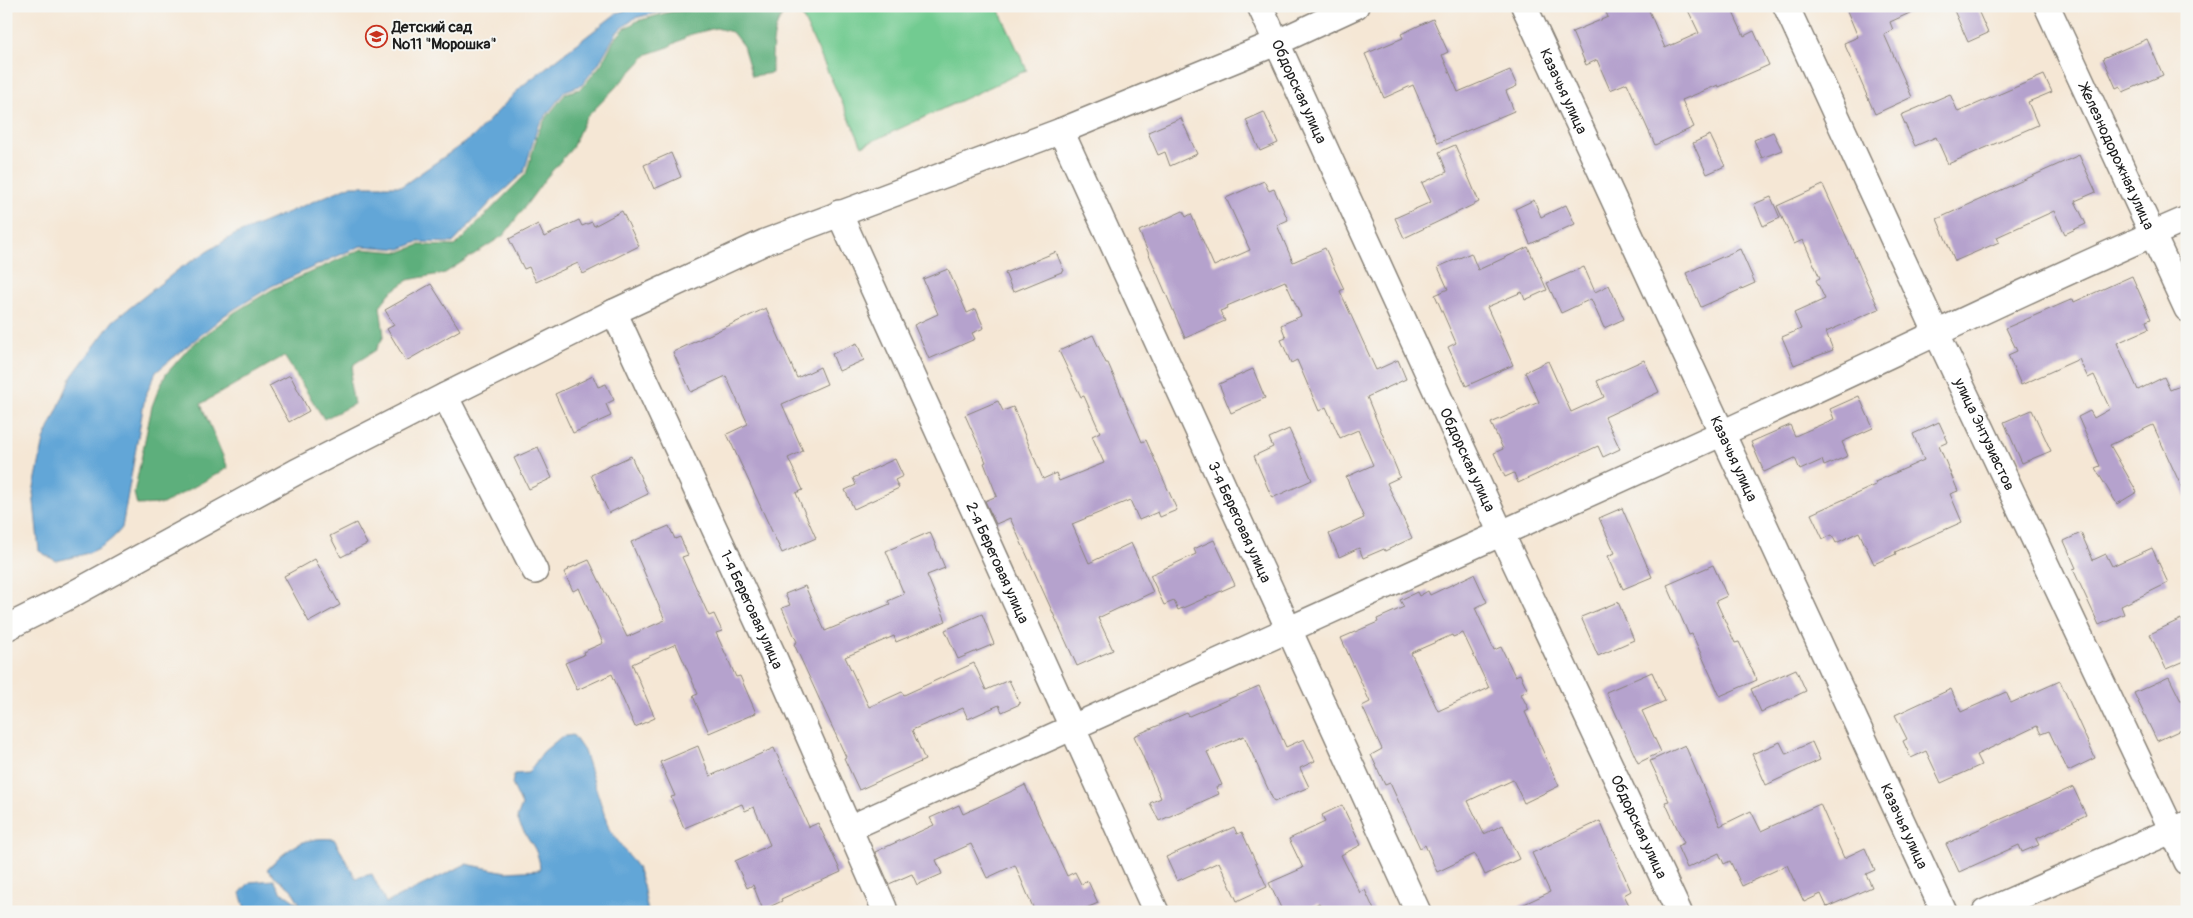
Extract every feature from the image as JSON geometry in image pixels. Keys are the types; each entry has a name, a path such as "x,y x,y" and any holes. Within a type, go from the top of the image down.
{"street":[{"name":"Обдорская улица","path":"1260,6 1501,533 1679,912"},
{"path":"6,628 64,599 296,472 445,396 614,312 765,242 1061,131 1278,42 1356,6"},
{"name":"Казачья улица","path":"1524,6 1944,912"},
{"name":"улица Энтузиастов","path":"1786,6 1936,332 2179,828 2187,862"},
{"name":"Железнодорожная улица","path":"2047,6 2187,309"},
{"name":"3-я Береговая улица","path":"1061,131 1418,912"},
{"name":"2-я Береговая улица","path":"839,213 1156,912"},
{"path":"850,828 1287,628 1721,434 1936,332 2187,219"},
{"name":"1-я Береговая улица","path":"614,312 773,656 884,908"},
{"path":"445,396 535,571"},
{"path":"1985,912 2179,828"}],"green space":[{"path":"708,6 791,6 784,12 776,28 772,73 752,76 743,46 732,32 716,28 692,34 666,48 648,54 585,119 572,148 546,178 504,235 445,273 408,280 390,293 380,306 384,336 376,350 354,364 350,383 354,404 324,419 284,356 201,404 228,468 163,504 137,505 134,493 152,406 166,374 189,348 235,312 273,289 362,249 400,252 419,245 455,246 526,174 539,130 544,121 566,93 580,89 587,82 602,63 614,40 624,29 637,21 670,12"},
{"path":"805,6 997,6 1027,70 862,146 799,9"}],"water":[{"path":"638,6 702,6 690,9 677,8 635,18 617,32 599,63 582,85 565,91 538,126 524,172 491,202 453,243 418,242 401,249 361,246 272,286 225,315 156,372 145,397 122,528 100,548 85,554 56,561 39,551 33,492 44,440 72,376 113,321 179,269 234,235 350,186 402,186 474,136 522,86 617,13"},
{"path":"573,735 584,751 609,829 637,867 643,885 648,912 305,912 291,889 267,870 282,855 297,845 313,839 334,839 356,878 372,874 386,903 466,864 506,872 540,870 538,855 517,818 522,805 512,784 514,774 528,773 543,752 561,737"},
{"path":"274,880 280,891 300,905 298,912 246,912 240,893 250,882"}],"building":[{"path":"1603,6 1647,6 1665,48 1699,33 1686,6 1730,6 1744,36 1754,31 1769,65 1719,87 1718,85 1682,100 1694,127 1655,145 1627,83 1610,90 1597,60 1586,65 1572,32 1608,17"},
{"path":"1845,6 1925,6 1890,22 1893,30 1884,34 1912,97 1875,114 1844,43 1858,37"},
{"path":"1952,6 1976,6 1988,33 1968,42"},
{"path":"1433,19 1448,52 1442,55 1458,92 1510,70 1517,86 1506,91 1514,111 1438,143 1413,85 1384,98 1365,54 1403,38 1401,34"},
{"path":"2147,39 2163,75 2123,92 2120,86 2116,88 2103,58"},
{"path":"2044,75 2052,92 2028,102 2038,125 1948,164 1936,137 1915,146 1901,115 1950,94 1958,112"},
{"path":"1264,112 1278,143 1260,151 1246,120"},
{"path":"1181,118 1197,154 1170,166 1165,152 1158,155 1148,132"},
{"path":"1773,132 1782,150 1762,158 1754,140"},
{"path":"1710,135 1725,166 1707,174 1693,143"},
{"path":"1455,145 1479,202 1404,238 1395,218 1431,202 1422,183 1447,172 1439,152"},
{"path":"671,153 681,177 654,189 644,165"},
{"path":"2079,155 2096,192 2075,201 2086,224 2065,234 2054,211 1997,237 1999,242 1955,261 1937,219"},
{"path":"1264,181 1269,191 1274,189 1288,220 1277,225 1293,262 1325,248 1344,289 1340,291 1376,370 1398,360 1406,379 1367,397 1400,477 1387,483 1412,538 1385,551 1384,549 1363,558 1359,548 1339,557 1329,534 1364,518 1346,477 1373,465 1358,430 1340,438 1326,407 1319,411 1297,360 1291,363 1281,340 1286,338 1281,325 1301,316 1285,281 1227,306 1228,308 1220,311 1225,321 1185,338 1139,231 1183,211 1186,217 1191,214 1214,266 1250,250 1226,198"},
{"path":"1823,185 1879,309 1826,332 1833,350 1794,365 1782,337 1801,329 1794,313 1825,299 1816,280 1820,278 1803,240 1794,244 1777,206"},
{"path":"1771,197 1780,218 1763,226 1754,204"},
{"path":"1534,200 1541,217 1566,205 1575,224 1530,244 1515,209"},
{"path":"622,211 639,246 583,274 578,263 536,282 529,267 524,269 509,239 538,224 544,237 579,220 582,226 592,222 594,226"},
{"path":"1528,247 1547,290 1525,300 1522,292 1487,307 1513,365 1466,386 1448,347 1456,343 1435,295 1448,289 1438,267 1471,253 1478,270"},
{"path":"1740,249 1755,283 1701,307 1686,273"},
{"path":"1056,252 1064,271 1013,292 1005,273"},
{"path":"1584,267 1595,292 1609,285 1624,319 1604,328 1591,299 1561,313 1547,283"},
{"path":"948,269 967,313 976,309 984,328 972,333 975,339 929,359 914,325 938,314 923,279"},
{"path":"2132,276 2151,319 2146,321 2149,329 2117,343 2138,390 2164,377 2170,390 2180,386 2187,400 2187,499 2153,425 2110,445 2137,492 2117,504 2095,468 2100,466 2078,417 2090,411 2094,418 2110,409 2094,375 2088,378 2079,359 2021,385 2008,355 2017,351 2006,328 2073,299 2074,302"},
{"path":"431,284 460,330 406,361 387,329 394,325 385,310"},
{"path":"766,308 797,378 820,367 827,384 782,404 803,451 788,458 803,490 796,493 816,538 782,553 727,434 748,424 726,376 691,392 673,352"},
{"path":"1093,335 1106,363 1108,363 1142,442 1146,440 1177,510 1160,517 1158,512 1139,520 1130,500 1072,524 1089,563 1131,543 1153,592 1098,618 1113,650 1077,666 1010,518 996,524 985,501 997,496 984,463 986,462 965,415 998,401 1003,411 1013,407 1043,479 1056,473 1059,481 1104,463 1092,436 1100,432 1084,396 1081,397 1059,351"},
{"path":"857,343 864,360 839,371 832,354"},
{"path":"1644,360 1659,392 1605,417 1620,449 1603,457 1598,446 1518,483 1514,473 1505,477 1494,453 1503,449 1491,423 1539,402 1525,372 1548,361 1571,412 1604,397 1597,381"},
{"path":"1253,369 1265,398 1231,413 1219,384"},
{"path":"290,375 309,411 289,422 269,386"},
{"path":"593,376 598,387 606,384 614,400 606,404 611,416 573,433 555,394"},
{"path":"1859,396 1873,428 1842,442 1848,456 1824,466 1822,460 1800,470 1795,458 1764,472 1751,442 1790,425 1795,436 1834,419 1830,409"},
{"path":"2032,410 2051,451 2022,463 2004,422"},
{"path":"1939,422 1948,442 1939,446 1958,491 1950,494 1962,522 1895,552 1896,554 1874,564 1859,532 1836,543 1832,535 1823,539 1811,514 1876,485 1875,482 1924,460 1913,434"},
{"path":"1289,429 1312,480 1272,498 1254,456 1273,447 1269,438"},
{"path":"538,447 552,478 529,489 514,458"},
{"path":"631,456 648,494 609,513 591,475"},
{"path":"895,459 903,476 895,480 899,488 854,509 845,490 856,485 853,478"},
{"path":"1622,508 1652,577 1623,589 1608,556 1615,553 1599,518"},
{"path":"356,523 367,544 341,557 330,536"},
{"path":"669,526 675,539 680,537 688,555 682,557 709,616 714,614 722,631 716,633 736,677 740,676 756,713 709,733 693,696 698,694 676,644 632,664 655,718 635,727 612,674 577,690 565,663 584,655 583,652 603,643 579,588 573,591 564,572 589,560 627,637 665,620 631,542"},
{"path":"930,532 945,568 927,575 946,621 896,642 894,636 845,657 869,707 902,692 904,695 974,663 986,690 1009,680 1020,704 1002,712 999,705 968,719 963,708 912,730 925,760 859,790 844,758 846,757 794,644 797,642 782,608 790,605 785,594 805,586 825,631 890,604 888,601 904,594 886,551"},
{"path":"2081,533 2093,560 2106,554 2112,566 2152,548 2168,583 2121,606 2124,614 2099,625 2073,569 2076,568 2064,541"},
{"path":"1214,540 1235,585 1178,610 1174,601 1164,605 1150,575 1196,554 1194,549"},
{"path":"315,559 340,605 309,622 284,576"},
{"path":"1713,565 1727,596 1716,601 1735,643 1739,642 1757,680 1720,696 1692,634 1689,635 1667,585"},
{"path":"1474,574 1487,602 1475,608 1494,650 1501,647 1515,676 1520,674 1528,691 1521,694 1529,710 1525,712 1559,786 1524,803 1513,780 1468,801 1484,834 1503,825 1519,859 1485,875 1475,854 1437,872 1425,845 1420,848 1390,783 1385,785 1371,755 1382,749 1362,706 1370,702 1341,638 1378,622 1377,619 1404,607 1400,600 1417,592 1419,596 1428,591 1430,595","holes":["1463,633 1489,688 1438,711 1411,653 1452,635 1453,637"]},
{"path":"1618,602 1634,640 1598,656 1581,617"},
{"path":"982,614 994,644 958,659 945,630"},
{"path":"2181,619 2187,631 2187,660 2166,669 2150,634"},
{"path":"1796,669 1806,691 1761,712 1751,689"},
{"path":"1652,672 1665,701 1642,711 1661,752 1638,763 1606,692"},
{"path":"2169,677 2182,703 2187,701 2187,727 2157,741 2134,693"},
{"path":"2060,681 2095,758 2068,771 2049,731 2041,734 2037,726 1976,755 1981,765 1941,783 1926,751 1911,758 1903,741 1907,739 1895,715 1951,689 1961,712 2006,692 2011,703"},
{"path":"1259,686 1286,747 1304,739 1315,761 1300,768 1309,787 1274,802 1244,736 1207,752 1222,785 1216,787 1219,794 1159,821 1150,803 1161,798 1134,736 1187,713 1189,716"},
{"path":"1780,742 1786,754 1812,742 1820,760 1766,785 1752,754"},
{"path":"1685,745 1720,826 1751,811 1761,831 1820,804 1844,858 1865,848 1875,870 1866,874 1872,887 1827,907 1821,894 1804,902 1787,865 1742,886 1730,861 1724,864 1719,853 1687,868 1677,846 1684,843 1665,802 1669,801 1650,761"},
{"path":"698,746 710,776 774,748 809,827 818,823 841,872 781,899 782,901 763,910 753,885 747,888 735,861 770,845 754,807 745,811 742,804 684,828 671,797 675,796 660,762"},
{"path":"1025,785 1067,876 1075,872 1081,884 1088,881 1098,903 1077,912 1035,912 1015,865 987,878 971,844 936,860 942,874 917,885 912,874 889,884 875,852 934,825 930,818 959,805 963,814"},
{"path":"2073,787 2086,815 2036,839 2039,845 2022,852 2019,845 1959,872 1946,844"},
{"path":"1342,805 1361,845 1341,855 1360,893 1365,890 1375,912 1320,912 1322,911 1319,903 1300,912 1283,912 1269,883 1303,868 1289,839 1325,822 1322,815"},
{"path":"1600,821 1631,891 1624,895 1629,905 1615,912 1507,912 1550,892 1532,853"},
{"path":"1234,827 1237,834 1242,832 1267,887 1237,901 1219,862 1177,881 1166,857"}],"place":[{"name":"Детский сад №11 \"Морошка\"","path":"376,36"}]}
